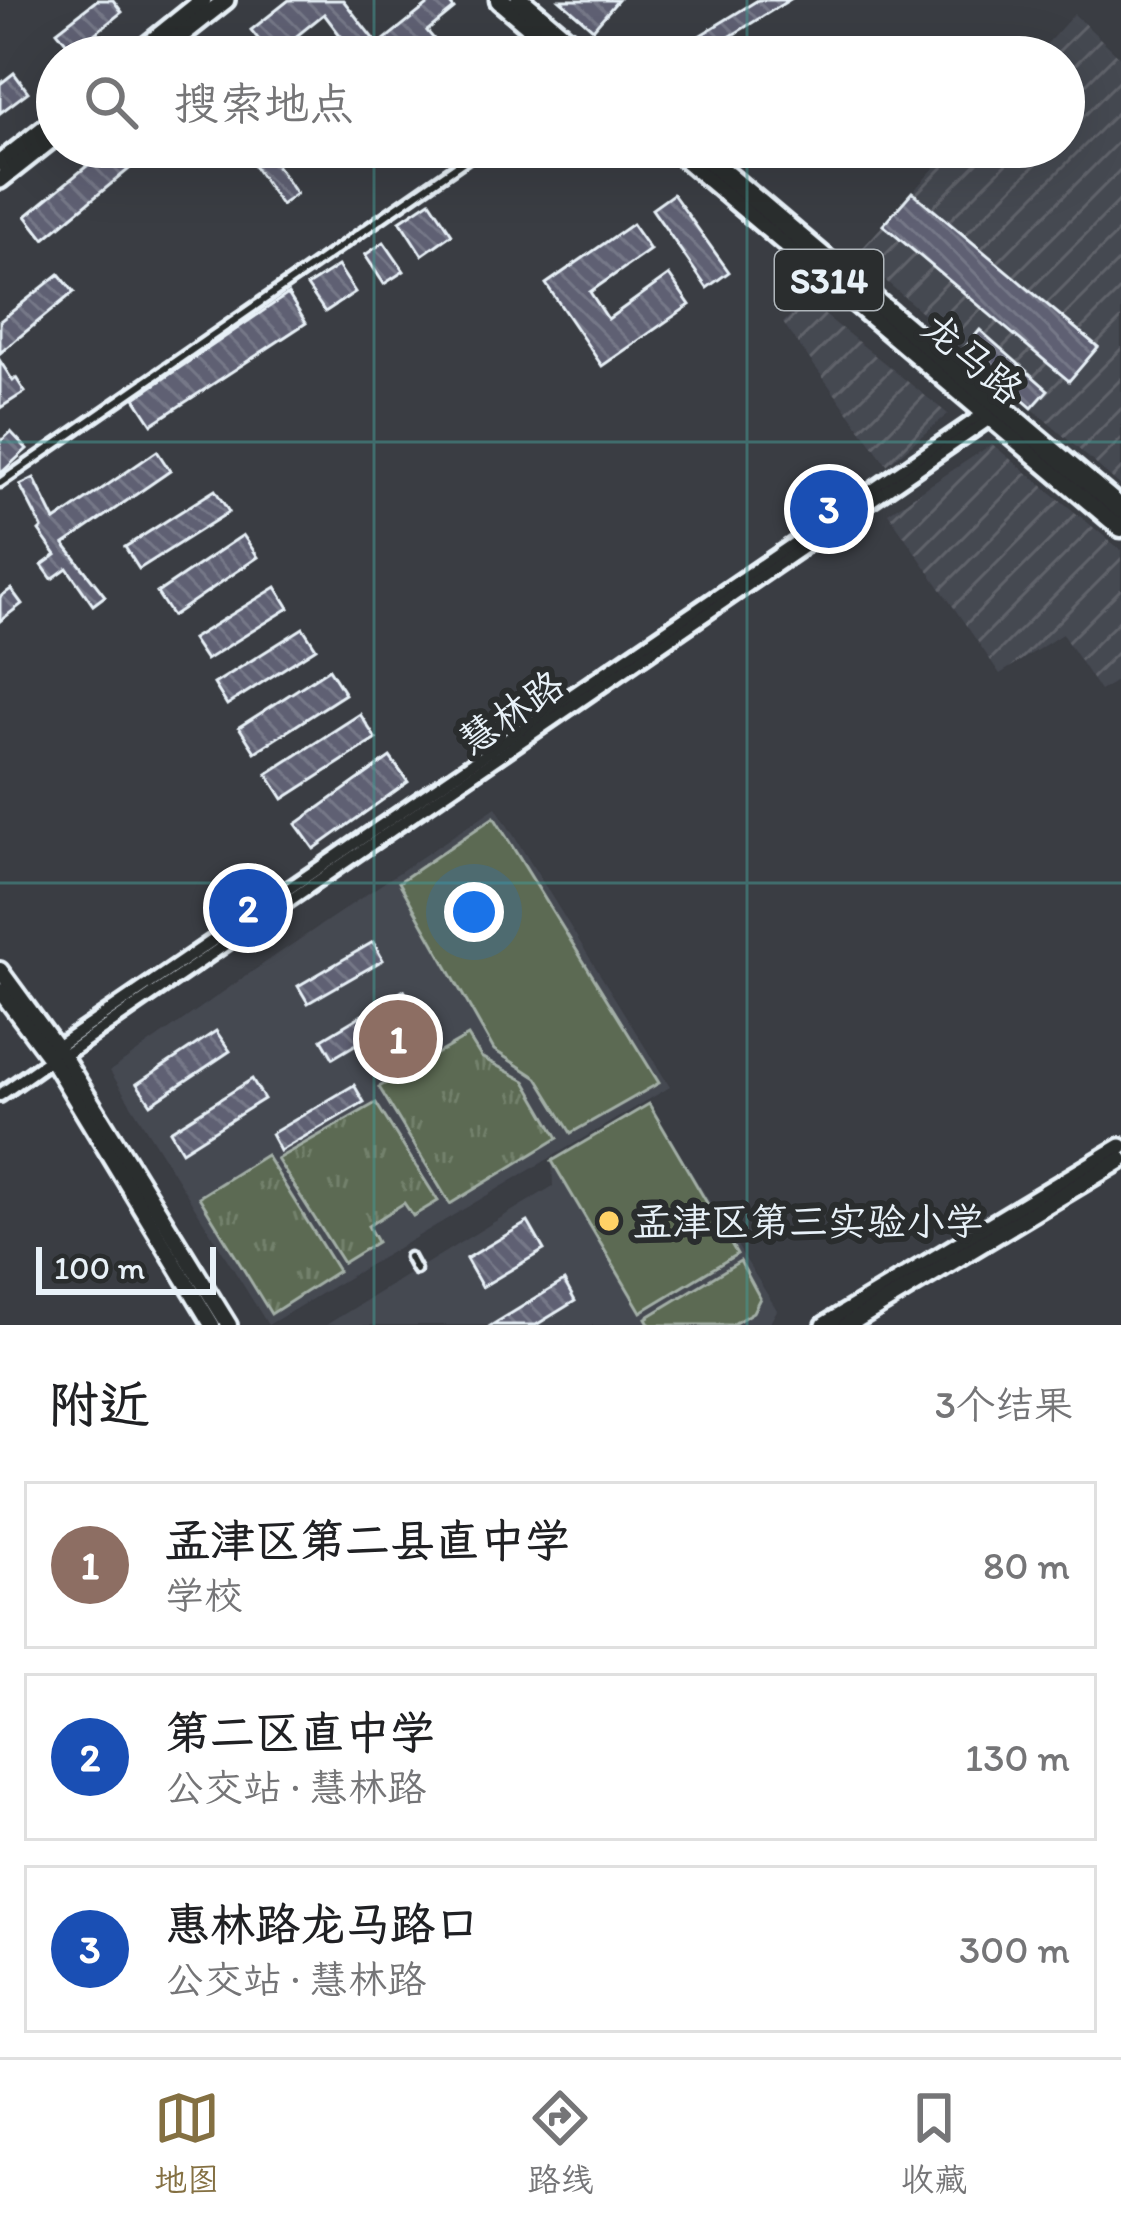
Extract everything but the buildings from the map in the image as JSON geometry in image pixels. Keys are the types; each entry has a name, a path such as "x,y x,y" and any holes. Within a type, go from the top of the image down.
{"main road":[{"path":"158,36 203,0"},
{"path":"181,36 226,0"},
{"path":"500,0 542,36"},
{"path":"520,0 562,36"},
{"path":"0,163 36,135"},
{"path":"0,180 36,151"},
{"name":"龙马路","path":"699,168 1121,509"},
{"name":"龙马路","path":"717,168 1121,527"},
{"path":"825,1325 1121,1148"},
{"path":"848,1325 1121,1160"}],"street":[{"name":"慧林路","path":"0,1095 994,411"},
{"path":"0,970 229,1325"},
{"path":"0,991 57,1054 212,1325"}],"lane":[{"path":"0,483 454,168"},
{"path":"409,1257 416,1270"}],"shaded area":[{"path":"1074,14 1121,58 1121,486 856,255 934,168 1085,168 1085,36 1054,36"},
{"path":"806,300 948,414 887,465 783,323"},
{"path":"992,444 1121,550 1121,678 1100,691 1062,634 1000,674 888,513"},
{"path":"496,807 670,1087 268,1325 110,1071"},
{"name":"孟津区第三实验小学","path":"649,1104 777,1310 769,1325 326,1325 553,1186 552,1161"}],"green space":[{"path":"494,817 659,1083 571,1133 537,1078 494,1050 399,882"},
{"path":"468,1036 481,1057 525,1081 558,1138 450,1204 379,1087"},
{"path":"376,1103 438,1201 413,1216 404,1203 368,1226 377,1242 343,1263 277,1159"},
{"path":"649,1104 737,1254 641,1312 552,1161"},
{"path":"266,1155 338,1271 271,1314 199,1197"},
{"path":"740,1261 760,1298 753,1312 732,1325 650,1325 646,1318"}],"place":[{"name":"惠林路龙马路口","path":"829,509"},
{"name":"第二区直中学","path":"248,908"},
{"name":"孟津区第二县直中学","path":"398,1039"},
{"name":"孟津区第三实验小学","path":"609,1221"}]}
